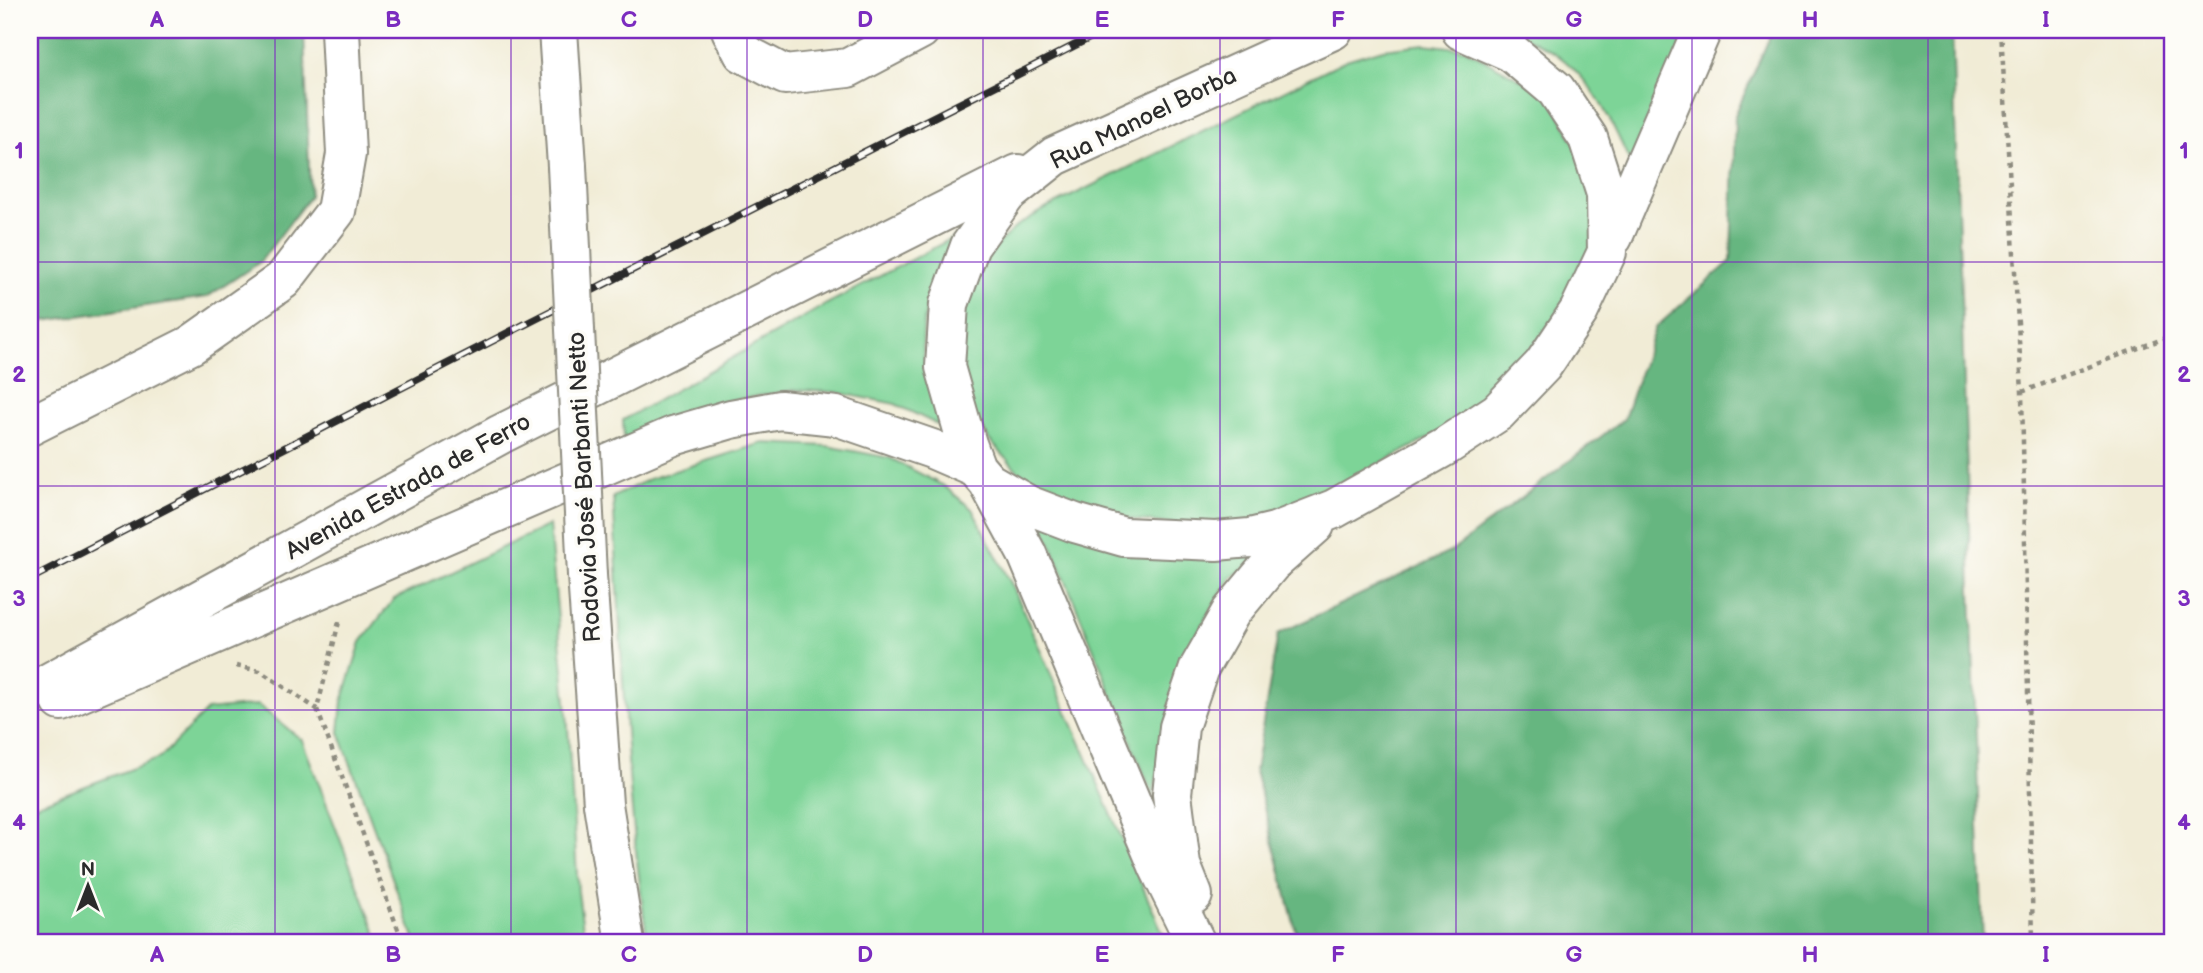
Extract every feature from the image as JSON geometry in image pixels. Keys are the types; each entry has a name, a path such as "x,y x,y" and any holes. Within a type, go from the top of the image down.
{"main road":[{"path":"30,426 191,345 282,280 290,270 335,211 346,154 340,30"},
{"name":"Rodovia José Barbanti Netto","path":"558,30 587,575 603,804 625,943"},
{"path":"731,30 744,53 785,75 848,68 920,30"},
{"name":"Rua Manoel Borba","path":"1196,943 1158,866 1027,554 967,444 945,366 949,304 970,246 1006,195 1055,156 1333,30"},
{"path":"1461,30 1511,52 1556,90 1588,138 1606,194 1607,252"},
{"path":"982,475 1028,505 1075,523 1124,537 1216,541 1250,538 1275,532 1334,509 1446,446 1498,412 1543,365 1579,311 1702,30"},
{"name":"Avenida Estrada de Ferro","path":"30,694 501,434 1055,156"},
{"name":"Avenida Estrada de Ferro","path":"30,715 673,436 731,419 780,410 836,416 932,449 982,475"},
{"path":"1210,943 1181,865 1172,794 1179,727 1199,668 1231,612 1288,547 1334,509"}],"path":[{"path":"2001,30 2022,392 2033,943"},
{"path":"2022,392 2173,335"},
{"path":"339,620 317,709 403,943"}],"green space":[{"path":"30,30 304,30 310,196 260,262 207,297 30,323"},
{"path":"1508,30 1687,30 1633,169 1601,104 1580,76 1553,52"},
{"path":"1773,30 1952,30 1983,943 1299,943 1255,771 1278,634 1452,551 1624,419 1655,328 1731,261 1735,115"},
{"path":"1425,44 1465,49 1551,96 1599,193 1591,275 1488,407 1283,515 1208,528 1111,517 1054,495 1019,472 990,441 970,408 960,371 964,297 984,256 1018,225 1049,207 1346,60 1383,49"},
{"path":"960,234 935,282 924,320 927,373 944,428 895,404 835,392 794,390 729,401 624,439 623,420 827,304"},
{"path":"763,443 827,446 890,458 944,486 972,509 1013,587 1167,943 648,943 629,777 613,497 649,479"},
{"path":"1042,522 1277,543 1231,578 1206,618 1179,671 1153,796"},
{"path":"549,525 567,712 578,892 585,943 416,943 339,732 342,702 361,642 394,599"},
{"path":"258,705 302,740 380,943 30,943 30,807 160,758 207,710"}],"railway":[{"path":"30,579 1105,30"}]}
